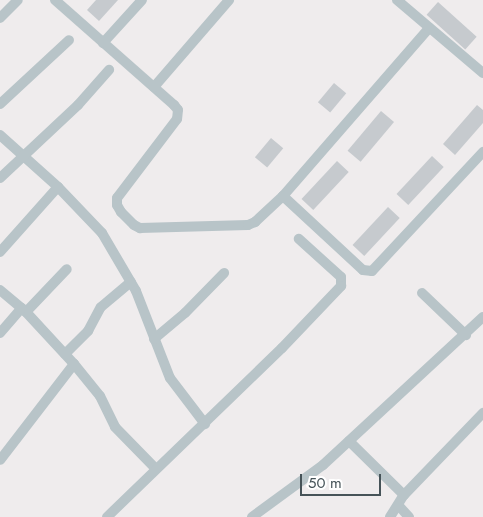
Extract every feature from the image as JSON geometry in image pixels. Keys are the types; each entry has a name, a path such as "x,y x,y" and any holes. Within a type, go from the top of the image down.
{"street":[{"path":"0,18 18,0"},
{"path":"55,0 178,110 177,119 117,198 117,205 121,212 134,226 140,228 248,225 255,222 283,196 429,28"},
{"path":"103,43 142,0"},
{"path":"154,87 229,0"},
{"path":"397,0 483,74"},
{"path":"0,104 69,40"},
{"path":"0,178 21,156 78,105 109,70"},
{"path":"0,135 21,156 58,187 102,233 131,282 178,391 205,424"},
{"path":"283,196 363,270 372,271 483,152"},
{"path":"0,252 58,187"},
{"path":"107,517 155,468 205,424 282,348 341,286 341,277 299,238"},
{"path":"0,333 67,268"},
{"path":"154,339 185,313 224,273"},
{"path":"65,354 88,330 101,307 131,282"},
{"path":"0,290 24,310 74,364 100,396 115,427 155,468"},
{"path":"422,293 466,335"},
{"path":"252,517 323,465 466,335 483,317"},
{"path":"0,460 74,364"},
{"path":"390,517 399,506 404,495 483,413"},
{"path":"349,441 404,495"},
{"path":"399,506 409,517"}],"building":[{"path":"96,0 118,0 99,21 87,10"},
{"path":"438,2 477,37 465,49 427,15"},
{"path":"334,83 346,93 330,112 318,102"},
{"path":"477,105 483,110 483,123 455,155 443,144"},
{"path":"381,111 394,122 361,162 348,151"},
{"path":"271,138 283,148 267,167 255,157"},
{"path":"432,156 444,167 408,205 397,194"},
{"path":"337,161 349,172 313,210 302,199"},
{"path":"388,207 400,218 364,256 353,245"}]}
